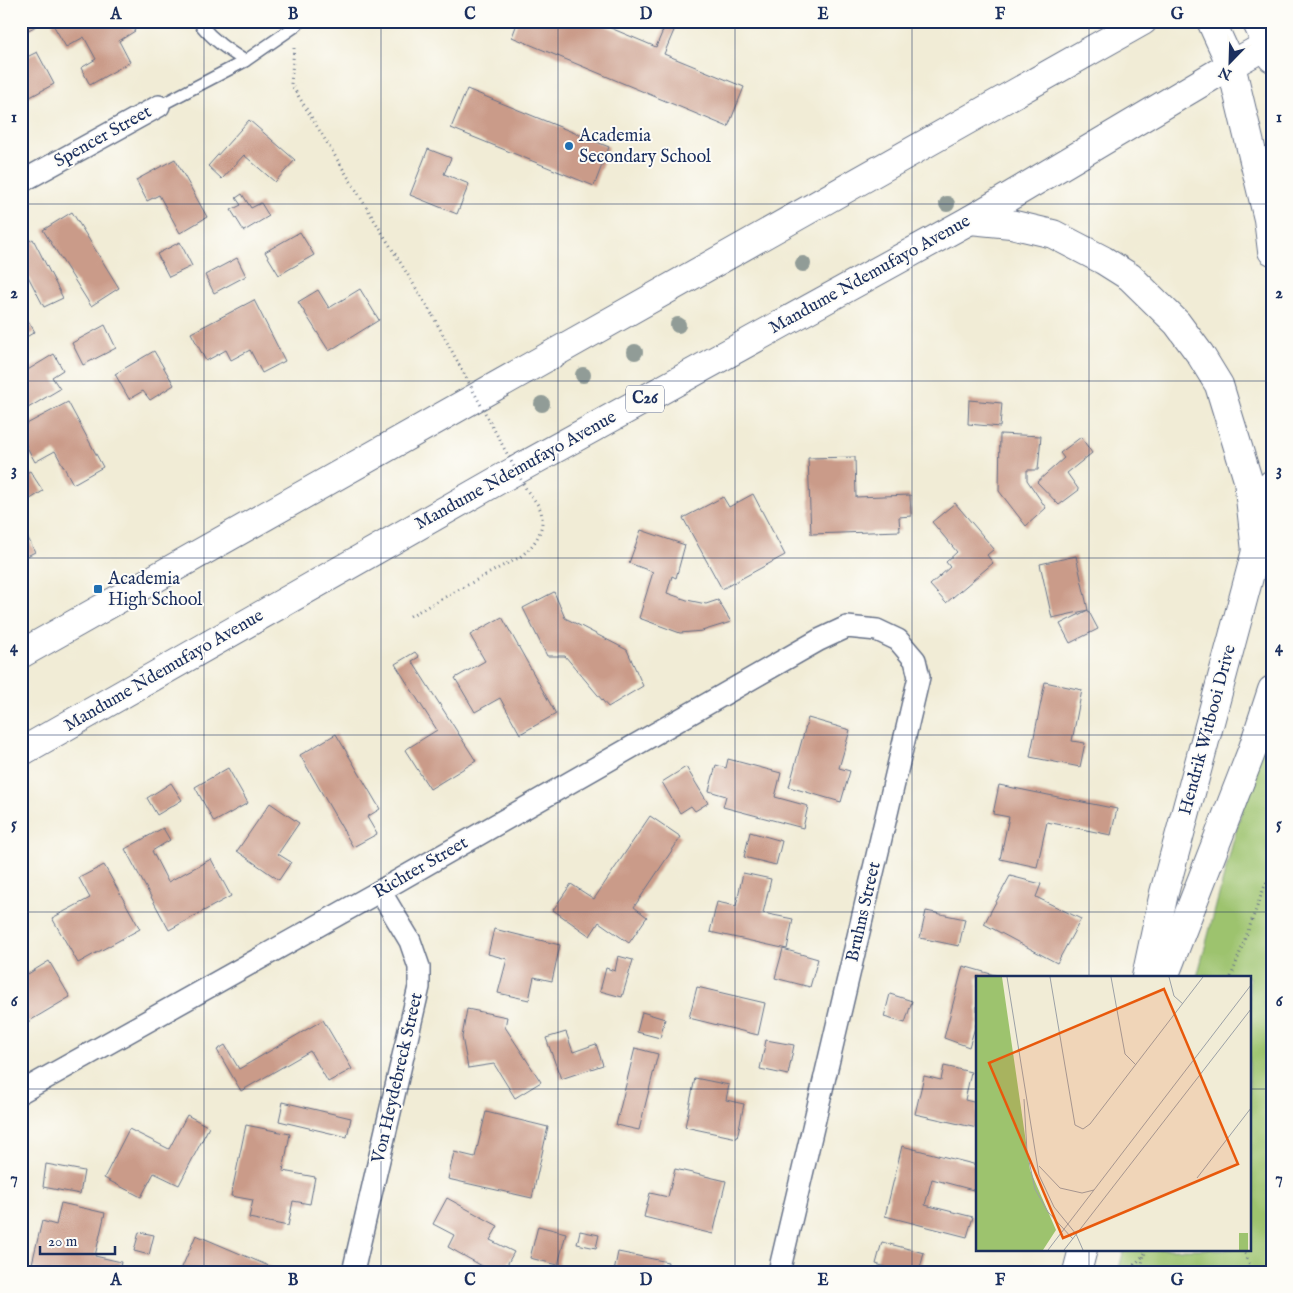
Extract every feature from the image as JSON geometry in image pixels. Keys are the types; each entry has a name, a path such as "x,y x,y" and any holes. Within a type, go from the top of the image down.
{"main road":[{"path":"21,654 1143,21"},
{"path":"1211,21 1230,64 1268,219 1272,251"},
{"name":"Mandume Ndemufayo Avenue","path":"21,752 502,478 970,220 1267,41"},
{"path":"970,220 1011,224 1053,234 1103,260 1130,277 1177,323 1200,354 1219,385 1248,480 1256,551"},
{"name":"Hendrik Witbooi Drive","path":"1146,976 1164,893 1256,551 1272,484"},
{"path":"1164,976 1253,748 1272,690"},
{"path":"1077,1272 1083,1250"}],"street":[{"name":"Spencer Street","path":"21,182 160,106"},
{"name":"Bruhns Street","path":"779,1272 919,677 915,660 898,640 877,630 847,627 820,640"},
{"name":"Richter Street","path":"21,1092 380,892 820,640"},
{"name":"Von Heydebreck Street","path":"353,1272 419,988 419,967 410,941 380,892"}],"lane":[{"path":"201,25 223,47 245,61"},
{"path":"160,106 245,61 296,25"}],"path":[{"path":"296,25 291,84 433,316 526,489 540,509 541,523 538,536 530,549 518,560 508,563 410,616"},
{"path":"1231,976 1265,885 1272,875"},
{"path":"1140,1272 1146,1250"},
{"path":"1243,1250 1253,1272"},
{"path":"1127,1272 1144,1255"}],"green space":[{"path":"1272,696 1272,1272 1118,1272 1124,1250 1250,1250 1250,976 1197,976"}],"building":[{"path":"21,21 33,21 36,26 21,34"},
{"path":"55,21 129,21 135,31 119,41 130,62 90,85 81,68 96,59 84,37 66,47 52,23"},
{"path":"518,21 594,21 656,47 667,21 678,21 664,54 744,87 728,127 512,37"},
{"path":"37,52 54,84 21,102 21,60"},
{"path":"467,89 609,147 594,186 451,128"},
{"path":"249,120 295,160 275,182 244,155 222,179 208,166"},
{"path":"428,149 451,158 444,174 469,184 457,214 410,195"},
{"path":"175,159 207,217 180,233 159,195 147,201 136,180"},
{"path":"242,194 251,208 261,203 269,216 244,231 231,210 241,205 236,198"},
{"path":"72,212 119,288 91,306 43,230"},
{"path":"300,232 314,255 279,275 265,252"},
{"path":"33,239 63,298 44,307 21,263 21,245"},
{"path":"180,242 192,266 169,277 157,254"},
{"path":"237,258 246,276 214,293 205,275"},
{"path":"360,289 379,320 329,351 298,302 318,290 329,308"},
{"path":"254,300 285,361 262,373 250,350 231,360 226,350 206,361 191,333"},
{"path":"21,309 35,332 21,340"},
{"path":"105,325 116,348 83,365 72,343"},
{"path":"154,351 174,385 150,400 143,391 129,399 115,374"},
{"path":"54,354 63,370 52,377 60,389 28,408 21,396 21,374"},
{"path":"969,400 1002,403 1000,427 968,424"},
{"path":"68,402 103,467 73,484 55,451 35,462 21,436 21,427"},
{"path":"1000,434 1041,436 1038,470 1027,470 1027,480 1046,508 1026,526 999,491"},
{"path":"1081,437 1092,453 1067,473 1079,490 1059,505 1037,482 1064,458 1060,453"},
{"path":"855,457 856,497 910,495 911,516 899,517 900,531 811,534 808,458"},
{"path":"30,471 43,491 24,503 21,499 21,476"},
{"path":"753,494 785,555 722,589 683,518 723,497 729,507"},
{"path":"955,503 994,549 987,555 993,563 946,603 930,585 950,567 946,562 957,552 932,522"},
{"path":"641,530 685,545 676,578 672,576 667,593 706,604 718,600 731,622 702,631 680,633 639,618 653,572 629,563"},
{"path":"25,532 35,552 21,559 21,534"},
{"path":"1076,556 1088,610 1052,618 1040,564"},
{"path":"554,592 565,618 627,650 643,686 608,707 565,656 547,656 523,608"},
{"path":"1088,610 1098,629 1070,643 1060,624"},
{"path":"502,617 556,714 520,734 500,698 475,712 455,678 485,661 470,635"},
{"path":"415,652 419,657 412,661 476,761 430,789 405,750 437,730 395,664"},
{"path":"1045,682 1082,690 1072,741 1085,743 1080,767 1030,757"},
{"path":"808,718 850,730 839,768 850,771 841,802 789,787"},
{"path":"336,734 380,809 367,817 377,834 353,847 300,755"},
{"path":"728,759 781,773 775,797 808,806 803,828 723,807 726,796 709,791 716,765 726,768"},
{"path":"686,767 708,803 695,811 691,806 680,813 662,782"},
{"path":"228,768 248,803 214,822 195,787"},
{"path":"171,783 182,800 157,815 147,798"},
{"path":"999,785 1117,809 1111,835 1047,822 1037,867 1000,859 1009,817 993,814"},
{"path":"270,803 299,823 278,854 291,862 279,880 237,851"},
{"path":"650,816 681,837 634,907 647,917 629,943 599,922 590,936 553,910 571,884 594,899"},
{"path":"163,828 170,840 152,851 168,882 211,859 231,896 169,930 125,849"},
{"path":"750,832 782,841 776,865 744,857"},
{"path":"104,865 140,929 78,963 52,918 90,898 79,878"},
{"path":"743,873 771,879 763,913 793,919 787,949 710,932 717,902 736,906"},
{"path":"1010,876 1041,884 1036,897 1081,919 1057,963 984,924"},
{"path":"926,911 965,919 959,946 920,938"},
{"path":"494,929 560,945 552,981 534,977 529,1000 498,993 507,959 488,954"},
{"path":"783,949 818,959 810,987 775,978"},
{"path":"618,956 633,960 622,997 600,991 606,968 615,971"},
{"path":"49,961 70,997 21,1026 21,962 28,974"},
{"path":"963,966 998,976 976,976 976,1024 969,1047 944,1038"},
{"path":"697,987 765,1003 758,1035 689,1018"},
{"path":"890,994 912,1001 905,1023 884,1017"},
{"path":"467,1009 507,1017 505,1027 541,1082 515,1098 494,1064 468,1068 462,1037"},
{"path":"642,1012 665,1019 660,1038 637,1032"},
{"path":"323,1020 352,1069 328,1082 310,1051 241,1091 217,1050 225,1045 239,1069"},
{"path":"566,1032 573,1052 596,1044 603,1065 561,1079 546,1038"},
{"path":"766,1040 794,1045 788,1075 760,1069"},
{"path":"635,1048 658,1054 639,1130 616,1125"},
{"path":"944,1066 971,1072 965,1100 976,1103 976,1128 915,1114 924,1076 941,1080"},
{"path":"695,1078 729,1085 726,1100 744,1104 737,1138 685,1127"},
{"path":"283,1102 351,1118 347,1137 279,1121"},
{"path":"486,1112 548,1127 532,1198 448,1179 454,1152 475,1157"},
{"path":"187,1115 209,1127 179,1185 154,1173 141,1197 104,1178 129,1129 169,1149"},
{"path":"246,1125 290,1134 283,1171 315,1177 310,1204 293,1201 288,1226 249,1218 253,1200 231,1196"},
{"path":"902,1146 976,1165 976,1191 932,1179 925,1205 973,1217 967,1237 885,1216"},
{"path":"46,1164 84,1171 80,1194 43,1187"},
{"path":"675,1169 726,1181 713,1234 644,1217 650,1193 668,1197"},
{"path":"447,1198 498,1226 490,1240 514,1252 503,1272 493,1272 448,1247 454,1235 433,1224"},
{"path":"61,1203 105,1213 95,1256 121,1262 119,1272 45,1272 31,1268 42,1221 56,1225"},
{"path":"538,1226 566,1233 558,1265 530,1258"},
{"path":"580,1231 599,1235 596,1248 577,1244"},
{"path":"139,1232 154,1235 149,1255 134,1251"},
{"path":"196,1235 283,1272 180,1272"},
{"path":"882,1242 924,1253 919,1272 895,1272 895,1270 876,1264"},
{"path":"618,1252 668,1262 666,1272 614,1272"}],"place":[{"name":"Academia Secondary School","path":"569,146"},
{"name":"Academia High School","path":"98,589"}]}
